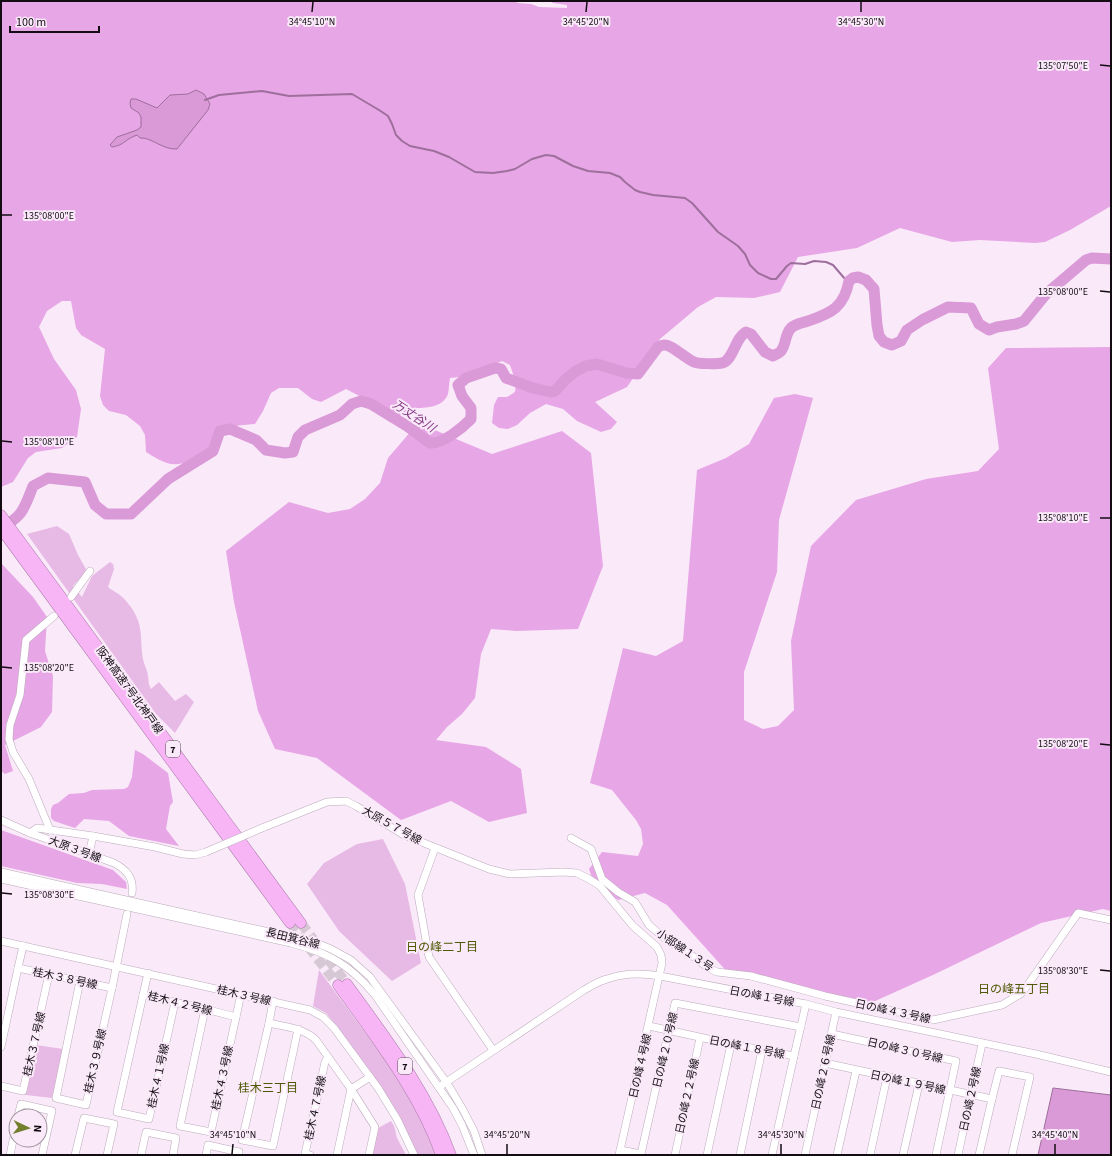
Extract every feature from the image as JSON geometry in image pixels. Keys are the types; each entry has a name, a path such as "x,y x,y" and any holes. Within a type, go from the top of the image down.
{"highway":[{"name":"阪神高速7号北神戸線","path":"1,515 42,578 290,923"},
{"name":"阪神高速7号北神戸線","path":"1,529 42,578 301,923"},
{"name":"7","path":"441,1155 427,1122 408,1086 343,984 396,1052 415,1081 435,1118 451,1155"}],"street":[{"path":"71,597 90,571"},
{"path":"50,830 29,780 13,752 9,739 10,725 20,695 26,640 54,616"},
{"name":"大原５７号線","path":"30,833 36,828 93,836 155,847 183,854 195,855 206,852 327,802 346,801 404,835 489,870 510,874 563,872 577,873 589,878 600,886 633,926 657,947 661,955 662,963 660,976"},
{"name":"大原３号線","path":"1,820 30,833 114,863 124,869 131,879 133,888 132,893"},
{"path":"89,854 93,836"},
{"name":"小部線１３号","path":"571,838 591,849 602,879 618,892 635,902 649,925 668,941 717,972 751,976 776,982"},
{"path":"435,848 418,895 429,957 493,1050"},
{"name":"長田箕谷線","path":"1,872 314,942 331,948 351,960 370,977 447,1083 474,1132 482,1155"},
{"name":"長田箕谷線","path":"1,879 291,943 329,956 348,968 368,986 379,1001 453,1108 462,1125 474,1155"},
{"path":"610,898 618,892"},
{"name":"日の峰４３号線","path":"776,982 825,996 934,1020 1002,1005 1022,993 1078,913 1111,920"},
{"path":"117,967 128,914"},
{"name":"桂木３号線","path":"1,941 310,1010 323,1017 334,1028 378,1088 397,1119 414,1155"},
{"name":"桂木３８号線","path":"23,946 18,968 112,988 117,967"},
{"path":"1,1047 18,968"},
{"name":"日の峰１号線","path":"439,1087 584,990 606,979 642,973 806,1004 836,1012 1111,1072"},
{"name":"桂木３７号線","path":"1,1086 23,1091 49,974"},
{"name":"桂木４２号線","path":"148,974 143,995 236,1017"},
{"name":"日の峰４号線","path":"619,1153 660,976"},
{"name":"桂木３９号線","path":"80,981 56,1098 86,1105 112,988"},
{"name":"桂木４３号線","path":"205,1009 180,1126 211,1132 241,994"},
{"name":"桂木４１号線","path":"143,995 117,1112 149,1119 174,1002"},
{"path":"273,1002 242,1140 273,1146 298,1030"},
{"name":"日の峰２０号線","path":"619,1153 641,1154 675,1003 800,1027"},
{"name":"日の峰１８号線","path":"649,1026 700,1038 794,1056 806,1004"},
{"name":"日の峰２６号線","path":"805,1155 836,1012"},
{"path":"269,1024 310,1034 328,1057 351,1089 375,1127 369,1155"},
{"name":"日の峰３０号線","path":"832,1034 956,1061 936,1155"},
{"name":"日の峰２２号線","path":"675,1155 700,1038"},
{"path":"707,1155 731,1044"},
{"name":"日の峰２号線","path":"958,1155 982,1044"},
{"path":"740,1155 762,1050"},
{"path":"772,1155 794,1056"},
{"name":"桂木４７号線","path":"310,1155 305,1154 325,1062 328,1057"},
{"name":"日の峰１９号線","path":"825,1063 856,1071 992,1099"},
{"path":"837,1155 856,1071"},
{"path":"979,1155 999,1071 1030,1077 1012,1155"},
{"path":"337,1155 351,1089 370,1077"},
{"path":"870,1155 887,1077"},
{"path":"903,1155 919,1084"},
{"path":"20,1108 21,1104 39,1108"},
{"path":"48,1110 52,1111 48,1129"},
{"path":"75,1155 84,1118 114,1124 107,1155"},
{"path":"141,1155 146,1132 176,1138 173,1155"},
{"path":"206,1155 208,1145 239,1152 238,1155"}],"shaded area":[{"path":"1,1 515,1 518,3 531,4 539,7 567,8 567,5 553,3 550,1 1111,1 1111,206 1070,230 1045,242 1035,243 980,240 952,242 900,228 857,248 798,257 780,292 754,298 716,297 698,307 660,339 627,387 595,402 617,422 611,429 601,432 577,421 563,409 546,404 530,413 517,425 508,429 499,428 492,423 494,405 498,397 507,397 515,392 516,383 510,365 502,361 468,376 450,378 446,399 438,405 413,408 406,415 398,416 346,389 321,402 312,399 298,388 279,388 271,393 255,424 228,428 216,437 206,451 199,457 185,463 171,464 146,452 145,435 140,426 126,415 109,411 103,405 100,396 105,349 81,335 76,328 71,301 62,301 47,311 39,327 54,359 76,390 81,409 77,437 62,448 36,452 28,458 13,482 1,487"},
{"path":"196,90 204,94 210,104 208,110 177,149 167,148 148,139 140,138 137,135 120,145 112,147 110,145 117,137 137,130 141,127 141,117 139,113 131,108 131,99 136,99 157,108 170,95 188,94"},
{"path":"1111,347 1111,911 1103,909 1041,923 873,1002 730,975 667,905 645,893 618,900 594,884 589,869 602,852 638,856 643,844 641,829 636,820 612,790 590,783 623,648 656,656 683,641 697,470 726,458 749,444 774,398 795,394 813,398 779,520 777,572 744,672 744,720 763,729 778,726 794,710 791,641 811,546 856,500 926,479 978,471 999,449 988,368 1006,348"},
{"path":"418,423 492,454 562,431 591,453 603,566 578,629 516,631 491,629 481,654 475,698 462,714 447,727 436,740 486,747 521,769 527,813 489,822 451,801 401,820 317,758 275,749 258,711 234,602 226,551 289,502 328,513 350,509 365,499 380,483 388,458"},
{"path":"57,526 69,534 87,571 73,586 82,597 92,576 110,562 113,564 114,569 108,587 125,600 138,621 143,659 151,689 159,682 175,701 186,694 194,702 175,733 156,714 27,534"},
{"path":"1,563 33,597 47,617 45,651 53,676 52,712 41,727 5,745 13,771 5,774 1,771"},
{"path":"135,750 143,754 168,773 173,802 170,806 166,829 179,846 129,836 109,821 84,819 75,828 54,821 51,818 51,809 53,805 69,794 84,793 92,790 124,789 128,787 132,777"},
{"path":"1,830 113,870 126,882 127,889 102,884 77,883 1,866"},
{"path":"383,839 405,884 421,963 392,981 339,931 307,884 324,863 357,844"},
{"path":"319,970 388,1064 415,1108 437,1155 418,1155 400,1119 379,1085 326,1013 313,1006"},
{"path":"36,1045 63,1049 52,1098 26,1095"},
{"path":"1053,1088 1111,1095 1111,1155 1038,1155"},
{"path":"391,1121 397,1138 406,1155 372,1155 378,1128"}],"waterway":[{"path":"205,100 219,95 262,91 289,96 352,94 388,116 396,135 402,141 410,146 434,151 449,157 475,172 493,173 507,171 515,169 532,159 546,155 554,156 573,166 588,171 610,173 620,177 635,190 640,192 653,195 685,198 692,203 718,232 738,246 745,254 750,265 758,273 771,279 776,279 791,263 805,264 814,261 826,262 833,265 845,279 849,281"},
{"name":"万丈谷川","path":"1,528 14,520 22,511 33,486 48,478 85,482 95,505 106,514 131,514 168,479 213,451 220,431 230,429 256,440 266,450 285,453 293,452 298,437 305,430 340,415 352,404 361,401 371,404 407,426 430,443 435,443 452,435 471,419 471,408 462,396 458,385 466,378 495,368 501,369 506,378 533,388 551,392 555,391 576,371 586,366 597,364 626,373 638,374 658,347 663,345 671,347 696,363 722,363 729,358 739,339 746,332 751,334 765,352 773,356 783,349 791,328 824,315 836,308 844,297 849,281 858,277 866,280 874,289 879,336 884,342 892,345 901,341 907,330 922,320 948,307 971,308 979,324 989,330 1024,321 1046,294 1086,260 1092,258 1111,259"}],"tunnel":[{"path":"290,923 338,985"},
{"path":"301,923 347,984"}],"district":[{"name":"日の峰二丁目","path":"442,947"},
{"name":"日の峰五丁目","path":"1014,989"},
{"name":"桂木三丁目","path":"268,1088"}]}
